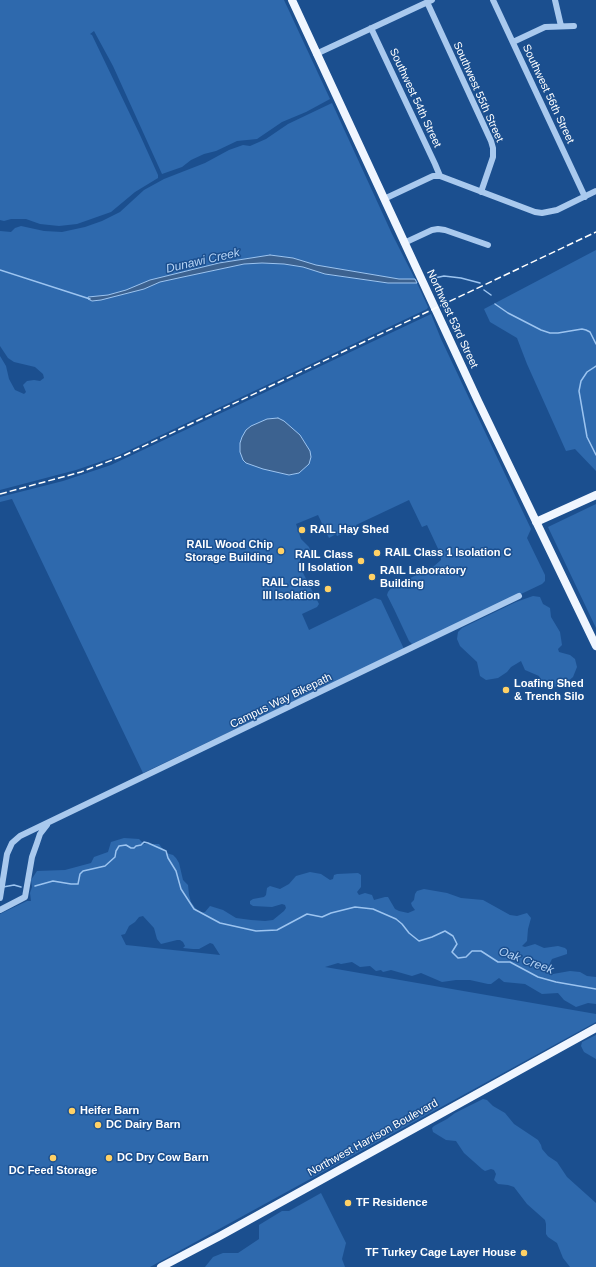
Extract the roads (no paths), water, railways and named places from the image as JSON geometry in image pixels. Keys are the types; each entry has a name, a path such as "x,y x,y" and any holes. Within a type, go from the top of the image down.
{"main road":[{"name":"Northwest 53rd Street","path":"292,0 404,243 596,646"},
{"path":"536,522 596,495"},
{"name":"Northwest Harrison Boulevard","path":"160,1267 220,1236 596,1028"}],"street":[{"name":"Southwest 56th Street","path":"493,0 585,197"},
{"path":"555,0 561,26"},
{"path":"316,54 429,1"},
{"name":"Southwest 55th Street","path":"429,1 493,148 493,157 481,192"},
{"path":"513,42 539,28 574,26"},
{"name":"Southwest 54th Street","path":"371,28 440,176"},
{"path":"384,200 433,176 440,176 535,212 542,213 557,210 596,191"},
{"path":"404,243 432,230 438,229 488,245"},
{"name":"Campus Way Bikepath","path":"0,896 7,854 12,843 20,836 519,596"},
{"name":"Campus Way Bikepath","path":"0,910 25,897 32,857 44,828 51,822"}],"waterway":[{"name":"Dunawi Creek","path":"0,270 90,299"},
{"name":"Dunawi Creek","path":"430,279 444,276 461,278 480,283"},
{"name":"Dunawi Creek","path":"484,290 491,295"},
{"name":"Dunawi Creek","path":"495,304 508,313 550,333 582,329 586,330 590,332 596,344"},
{"path":"596,366 587,372 581,381 579,391 587,437 596,455"},
{"name":"Oak Creek","path":"35,886 53,881 78,884 80,874 83,871 105,866 115,857 119,846 126,845 134,848 144,842 166,851 168,858 176,871 181,889 194,909 220,923 256,931 277,930 307,914 322,917 331,913 355,907 373,909 396,919 419,941 445,931 453,936 457,944 452,952 458,958 466,957 472,951 481,951 498,962 510,962 538,977 556,982 596,989"},
{"name":"Oak Creek","path":"3,887 14,885 21,887"}],"railway":[{"path":"0,494 81,472 125,455 596,232"}],"place":[{"name":"RAIL Hay Shed","path":"302,530"},
{"name":"RAIL Wood Chip Storage Building","path":"281,551"},
{"name":"RAIL Class 1 Isolation C","path":"377,553"},
{"name":"RAIL Class II Isolation","path":"361,561"},
{"name":"RAIL Laboratory Building","path":"372,577"},
{"name":"RAIL Class III Isolation","path":"328,589"},
{"name":"Loafing Shed & Trench Silo","path":"506,690"},
{"name":"Heifer Barn","path":"72,1111"},
{"name":"DC Dairy Barn","path":"98,1125"},
{"name":"DC Feed Storage","path":"53,1158"},
{"name":"DC Dry Cow Barn","path":"109,1158"},
{"name":"TF Residence","path":"348,1203"},
{"name":"TF Turkey Cage Layer House","path":"524,1253"}]}
